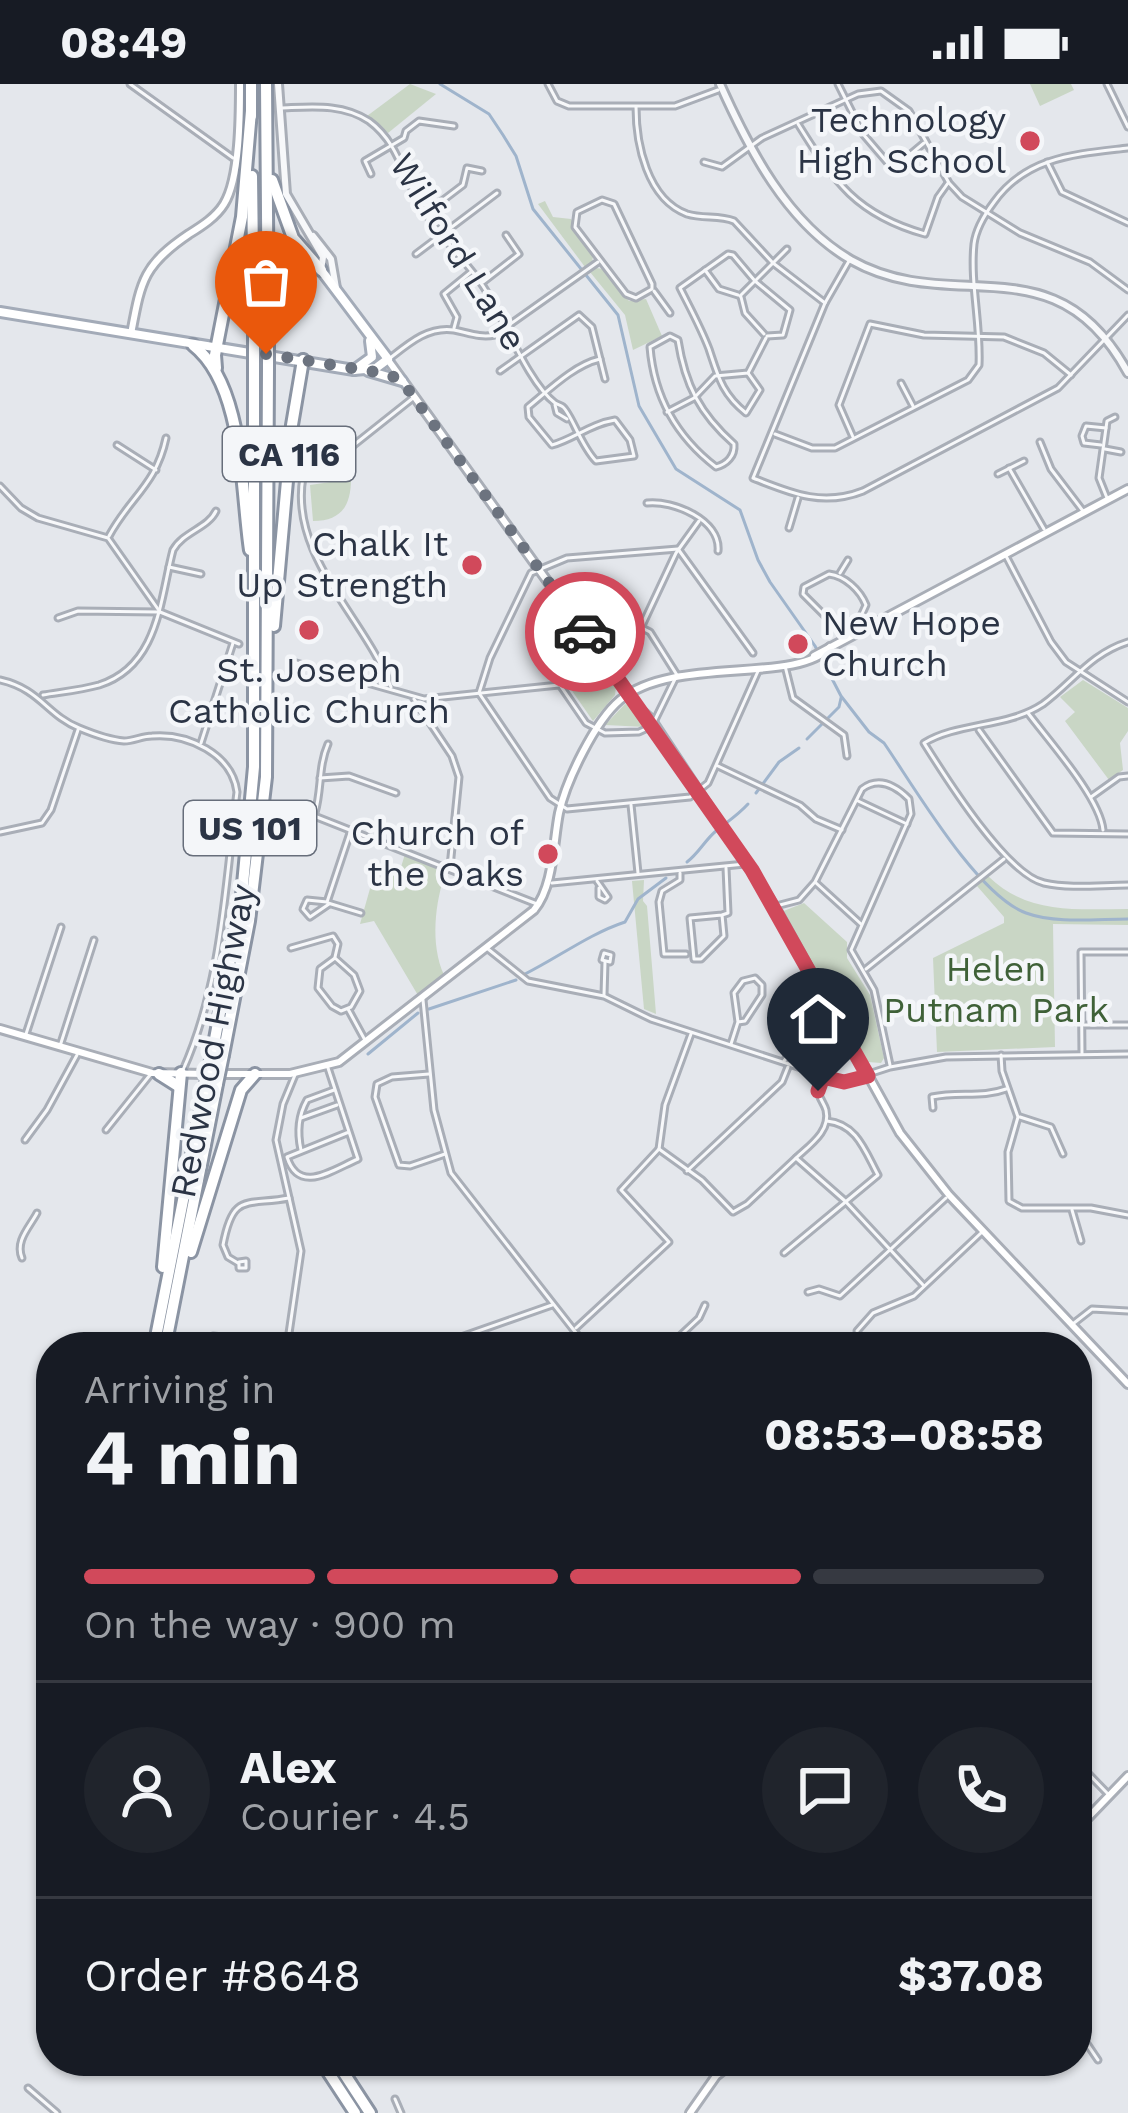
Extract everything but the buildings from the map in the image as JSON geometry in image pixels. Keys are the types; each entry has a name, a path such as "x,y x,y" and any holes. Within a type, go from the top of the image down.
{"highway":[{"name":"Redwood Highway","path":"218,1055 247,860 257,707 251,84"},
{"name":"Redwood Highway","path":"157,1331 259,854 268,658 272,112 266,84"},
{"path":"216,371 242,217 251,111"},
{"path":"272,112 277,200 292,238 321,270"},
{"name":"CA 116","path":"193,345 216,371 238,446 256,598"},
{"name":"CA 116","path":"268,658 303,360"},
{"path":"155,1073 180,1080 157,1331"},
{"path":"177,1295 241,1090 240,1074"},
{"path":"241,1090 255,1074"},
{"name":"Redwood Highway","path":"168,1332 212,1084"},
{"path":"331,2076 355,2113"},
{"path":"346,2076 370,2113"}],"main road":[{"path":"131,334 138,292 149,267 223,206 233,180 240,84"},
{"path":"321,270 724,827 775,907 900,1133 949,1195 1080,1332"},
{"path":"0,312 303,360 402,381"},
{"path":"357,370 373,354 361,324"},
{"path":"357,370 376,368 388,359"},
{"path":"180,1080 295,1073 328,1066 367,1043 539,905 561,807 597,729 609,710 629,693 677,675 784,664 821,652 1128,489"},
{"path":"0,1029 155,1073"},
{"path":"1092,1345 1128,1384"},
{"path":"1092,1814 1128,1776"},
{"path":"691,2113 716,2076"}],"street":[{"path":"130,84 235,159"},
{"path":"278,84 272,112 284,184 294,213 323,257 321,270"},
{"path":"548,84 557,100 569,106 684,104 721,86 750,144 795,213 850,260 913,282 1002,285 1044,296 1084,319 1105,339 1128,374"},
{"path":"838,84 871,146 893,169 926,142"},
{"path":"1107,84 1128,128"},
{"path":"704,162 722,167 750,144 872,90 891,96 909,111 949,183 986,213 1090,262 1128,290"},
{"path":"636,106 638,143 663,198 692,215 734,221 773,262 825,303"},
{"name":"Wilford Lane","path":"272,112 342,109 374,125 392,145 420,206 482,283 521,356 555,403 556,413 568,419 577,434 596,461 634,456 615,421 577,434"},
{"path":"371,174 365,161 419,121 454,127"},
{"path":"797,122 841,188 864,208 896,225 925,234 938,197 949,183"},
{"path":"772,433 823,450 854,439 975,373 979,335 974,246 986,213 1018,176 1046,160 1128,148"},
{"path":"1046,160 1062,192 1128,223"},
{"path":"420,206 437,204 464,185 467,169 482,171"},
{"path":"416,254 497,193"},
{"path":"652,289 632,298 575,227 577,212 608,200 614,204 652,289 670,313"},
{"path":"306,230 321,242 331,260 337,292"},
{"path":"482,283 519,254 506,235"},
{"path":"740,296 787,249"},
{"path":"748,373 760,390 746,413 730,400 715,376 709,349 680,287 733,255 790,310 782,335 766,337"},
{"path":"850,260 825,303 753,478 798,496 830,500 863,491 1058,388 1128,315"},
{"path":"388,359 428,332 454,330 487,337 507,328 599,261"},
{"path":"705,270 719,289 740,296"},
{"path":"454,330 457,317 444,294 471,272"},
{"path":"740,296 745,313 766,337"},
{"path":"500,371 579,314 592,327 605,379"},
{"path":"854,439 838,405 870,324 924,335 979,335 1026,343 1071,375"},
{"path":"676,337 694,398 712,425 734,444 723,465 716,467 690,445 667,412 656,385 650,347 676,337"},
{"path":"748,373 766,337"},
{"path":"577,434 557,445 547,442 527,411 581,366 600,359"},
{"path":"667,412 694,398 715,376 748,373"},
{"path":"901,383 914,408"},
{"path":"391,687 349,606 336,596 325,574 302,516 302,484 303,477 340,456 415,397"},
{"path":"1108,500 1099,481 1107,421 1115,417"},
{"path":"1106,428 1086,426 1084,443 1121,452"},
{"path":"108,538 124,510 158,471 166,438"},
{"path":"1040,442 1051,470 1083,513"},
{"path":"117,446 158,471"},
{"path":"998,474 1024,461"},
{"path":"1009,468 1046,533"},
{"path":"0,486 38,518 108,538 160,612 236,643 200,746"},
{"path":"789,528 798,496"},
{"path":"647,502 670,503 699,520 717,533 718,551"},
{"path":"39,695 99,685 137,659 158,623 178,541 213,519 216,511"},
{"path":"624,664 678,549 699,520"},
{"path":"678,549 567,558 538,566 531,573 485,670 479,693 550,798 561,807 683,798 698,791 708,783 760,667"},
{"path":"678,549 753,653"},
{"path":"1005,555 1051,642 1077,672 1128,702"},
{"path":"839,575 848,560"},
{"path":"169,567 201,574"},
{"path":"829,574 839,575 862,595 866,608 861,616 835,628 805,598 804,587 829,574"},
{"path":"58,618 78,611 160,612"},
{"path":"861,616 868,628"},
{"path":"612,627 650,632 677,675 652,726 608,734 586,723 560,685 578,641 612,627"},
{"path":"1128,642 1100,653 1043,704 1027,712 924,743 1016,870 1040,883 1128,885"},
{"path":"293,662 391,687 414,698 560,685"},
{"path":"784,664 794,698 844,735 847,756"},
{"path":"0,680 39,695 60,717 79,728 121,741 155,735 200,746 227,764 237,792 219,946 201,1028 180,1080"},
{"path":"414,698 414,705 452,756 460,777 450,867"},
{"path":"1027,712 1102,818 1103,834"},
{"path":"0,832 42,824 79,728"},
{"path":"978,728 1049,830 1058,835 1128,834"},
{"path":"314,815 322,790 320,763 328,744"},
{"path":"716,765 842,830"},
{"path":"320,778 349,776 396,793"},
{"path":"1089,798 1128,776"},
{"path":"775,907 799,900 815,882 868,785 896,787 912,806 908,824 851,950 877,1000 890,1067"},
{"path":"856,800 908,824"},
{"path":"631,803 639,874"},
{"path":"290,806 539,905"},
{"path":"352,829 328,903 361,914"},
{"path":"862,971 1005,858"},
{"path":"546,883 747,863"},
{"path":"722,915 724,936 701,959 694,959 690,918 728,914 726,866"},
{"path":"680,871 680,880 662,891 659,902 664,954 686,954"},
{"path":"597,879 599,888"},
{"path":"815,882 861,924"},
{"path":"26,1036 62,927"},
{"path":"291,948 333,936 338,944 335,958 320,969 318,988 332,1006 348,1009"},
{"path":"60,1046 94,940"},
{"path":"487,948 528,981 604,996 731,1046 844,1082 890,1067 946,1057 1128,1054"},
{"path":"1082,1054 1082,952 1128,952"},
{"path":"335,958 354,975 361,991 348,1009"},
{"path":"604,996 605,962"},
{"path":"731,1046 738,1022 734,993 743,981 755,978 762,985 762,995 745,1022 738,1022"},
{"path":"423,998 436,1124 455,1182 574,1330 670,1242 621,1190 659,1149 665,1106 692,1032"},
{"path":"348,1009 367,1043"},
{"path":"1082,1025 1128,1025"},
{"path":"659,1149 674,1156 687,1171 737,1212 818,1138 827,1121 818,1091 824,1059 811,1039 798,1042 782,1082 687,1171"},
{"path":"25,1140 79,1052"},
{"path":"1001,1055 1018,1117 1008,1152 1007,1191 1014,1206 1128,1215"},
{"path":"328,1066 358,1159 304,1179 295,1175 287,1157 349,1132"},
{"path":"106,1130 155,1073"},
{"path":"289,1332 301,1256 276,1136 295,1073"},
{"path":"430,1074 383,1080 374,1091 399,1165 445,1154"},
{"path":"933,1108 932,1097 1008,1089"},
{"path":"302,1151 297,1134 307,1100 334,1090"},
{"path":"300,1118 339,1104"},
{"path":"1018,1117 1051,1127 1064,1154"},
{"path":"784,1253 878,1175 858,1137 845,1124 827,1121"},
{"path":"796,1158 924,1286"},
{"path":"808,1292 819,1289 840,1296 949,1195"},
{"path":"238,1263 226,1255 223,1245 234,1209 246,1201 291,1197"},
{"path":"1072,1208 1081,1241"},
{"path":"22,1258 20,1240 38,1213"},
{"path":"857,1331 873,1313 908,1300 983,1232"},
{"path":"479,1332 553,1305"},
{"path":"684,1332 705,1305"},
{"path":"1073,1324 1092,1309 1128,1311"},
{"path":"1092,1778 1109,1796"},
{"path":"1092,2051 1098,2060"},
{"path":"28,2088 56,2113"},
{"path":"395,2099 400,2113"}],"green space":[{"path":"410,84 436,94 388,133 367,116"},
{"path":"1030,84 1071,84 1074,90 1040,106"},
{"path":"545,201 553,217 571,219 593,256 592,263 585,267 538,204"},
{"path":"603,269 629,301 646,299 662,336 633,350 625,315 590,272"},
{"path":"351,479 342,510 313,521 310,485"},
{"path":"583,643 616,687 615,695 593,721 568,685"},
{"path":"1083,680 1128,708 1128,731 1120,743 1123,770 1109,780 1065,721 1075,712 1060,697"},
{"path":"625,704 630,705 646,727 605,725"},
{"path":"405,854 446,871 436,923 444,975 419,997 374,921 360,924 373,878 384,882 388,874 398,877"},
{"name":"Helen Putnam Park","path":"988,876 1003,889 1036,904 1128,909 1128,925 1053,924 1055,1047 937,1052 933,958 1004,923 977,886"},
{"path":"644,880 656,1014 644,1009 632,881"},
{"path":"804,903 847,942 847,958 870,995 884,1058 881,1063 868,1062 781,912"}],"waterway":[{"path":"440,84 489,114 516,156 533,209 618,315 639,406 676,469 740,510 758,560 815,646 841,696 869,732 884,743 968,863 987,885 1026,913 1063,920 1128,919"},
{"path":"807,739 839,707 841,698"},
{"path":"756,793 779,762 799,748"},
{"path":"687,862 748,804"},
{"path":"525,974 625,922 638,899 666,878"},
{"path":"429,1009 516,980"},
{"path":"368,1054 418,1013"}],"way so far":[{"path":"266,354 388,374 402,381 585,632"}],"place":[{"name":"Technology High School","path":"1030,141"},
{"name":"Chalk It Up Strength","path":"472,565"},
{"name":"St. Joseph Catholic Church","path":"309,630"},
{"name":"New Hope Church","path":"798,644"},
{"name":"Church of the Oaks","path":"548,854"}],"route":[{"path":"585,632 752,870 868,1076 853,1082 823,1077 818,1091"}]}
